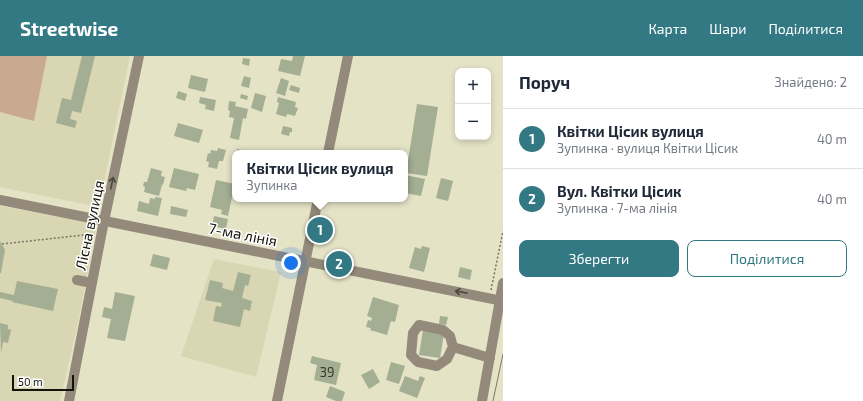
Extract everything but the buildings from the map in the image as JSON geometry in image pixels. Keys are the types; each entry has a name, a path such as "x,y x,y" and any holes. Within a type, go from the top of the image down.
{"street":[{"name":"Лісна вулиця","path":"69,401 139,56"},
{"path":"329,150 348,56"},
{"name":"7-ма лінія","path":"0,200 104,223 501,300"},
{"path":"277,401 317,202"},
{"path":"77,280 92,283"},
{"path":"482,401 503,283"},
{"path":"419,325 443,330 450,336 453,347 447,359 437,366 418,362 411,355 413,333 419,325"},
{"path":"453,347 490,358"}],"path":[{"path":"2,244 95,233 104,223"}],"shaded area":[{"path":"0,56 130,56 99,207 0,187"},
{"path":"0,56 47,56 34,121 0,112"},
{"path":"0,206 97,224 78,323 60,401 0,401"},
{"path":"214,259 281,272 256,377 181,356"}],"tram line":[{"path":"493,401 503,354"}],"place":[{"name":"Квітки Цісик вулиця","path":"320,230"},
{"name":"Вул. Квітки Цісик","path":"339,264"}]}
